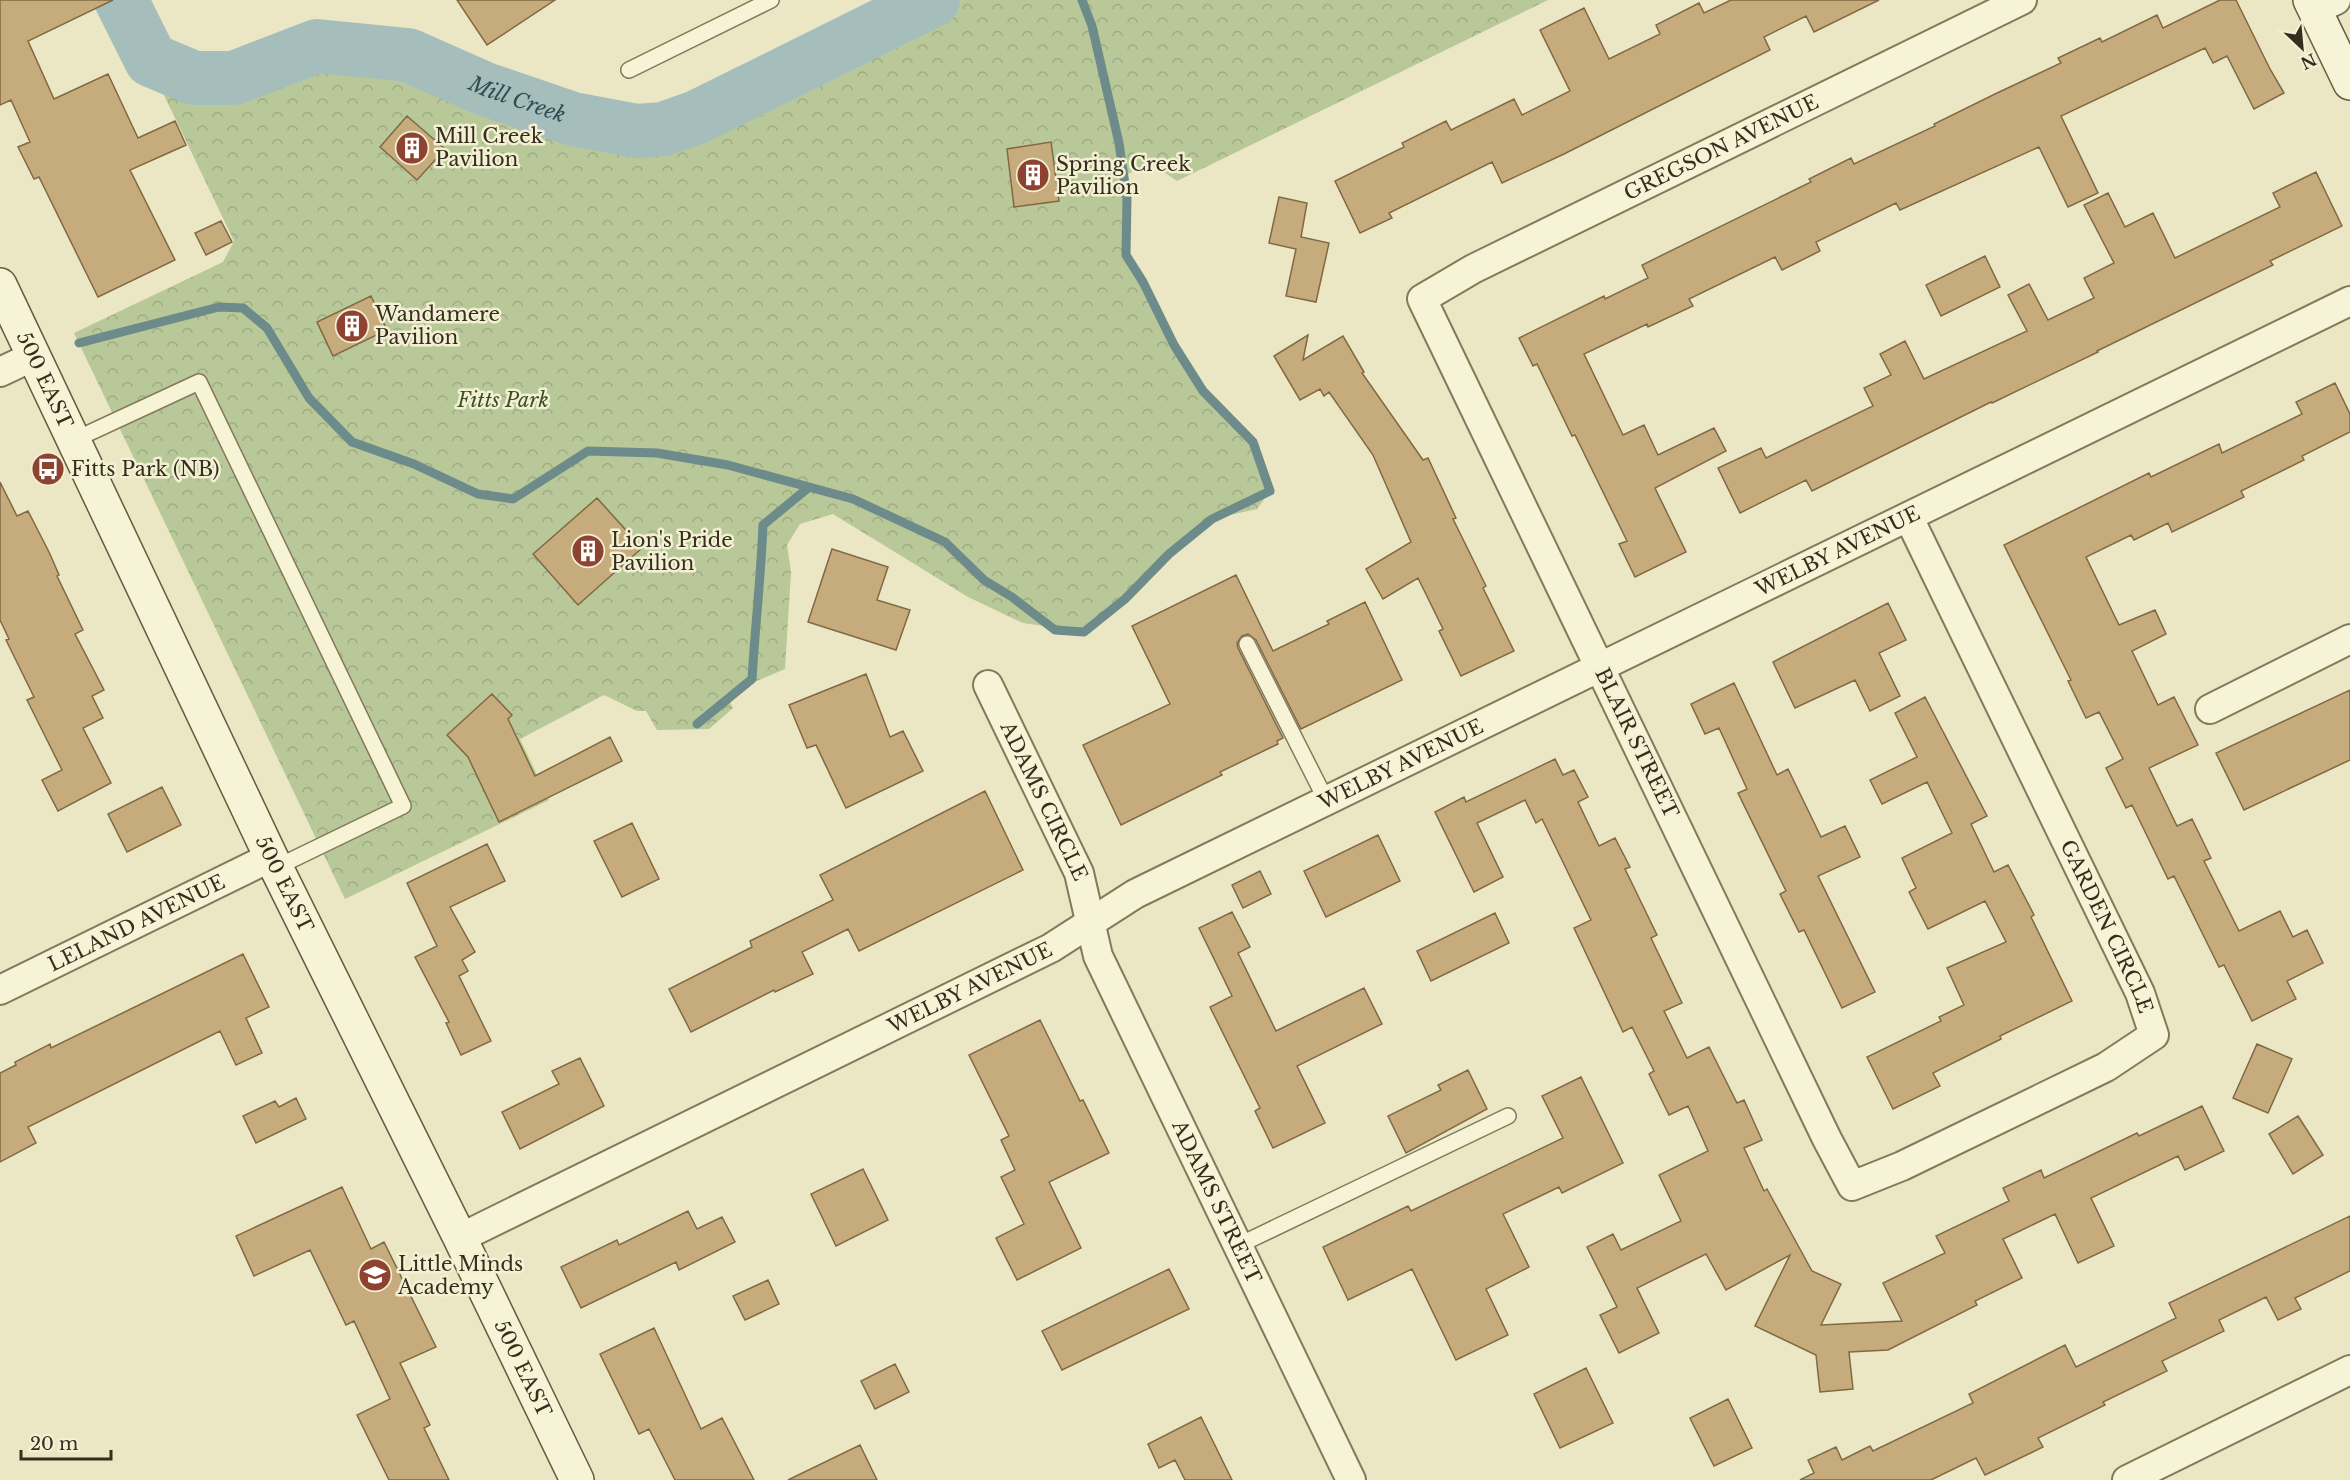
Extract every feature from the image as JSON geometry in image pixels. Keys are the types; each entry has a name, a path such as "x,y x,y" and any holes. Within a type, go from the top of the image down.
{"street":[{"name":"GREGSON AVENUE","path":"1422,299 1473,269 2022,0"},
{"path":"2320,3 2350,82"},
{"name":"500 EAST","path":"0,285 274,862 577,1480"},
{"name":"BLAIR STREET","path":"1422,299 1827,1139 1852,1186"},
{"name":"WELBY AVENUE","path":"460,1238 1051,948 1135,894 2350,302"},
{"path":"0,372 34,356"},
{"name":"GARDEN CIRCLE","path":"1852,1186 1902,1166 2106,1067 2154,1035 2140,993 1909,518"},
{"path":"2210,709 2350,639"},
{"name":"ADAMS CIRCLE","path":"988,685 1079,873 1091,921"},
{"name":"LELAND AVENUE","path":"0,990 274,862"},
{"name":"ADAMS STREET","path":"1091,921 1098,956 1351,1480"},
{"path":"2127,1480 2350,1370"}],"lane":[{"path":"629,70 771,0"},
{"path":"74,441 199,382 403,806 274,862"},
{"path":"1247,644 1326,800"},
{"path":"1237,1246 1508,1116"}],"green space":[{"name":"Fitts Park","path":"879,0 1548,0 1177,181 1151,163 1124,176 1126,255 1203,391 1253,442 1270,491 1257,509 1212,519 1169,554 1125,599 1084,632 1023,623 968,597 833,514 800,524 787,545 791,572 785,669 726,694 733,708 709,729 657,730 646,711 637,711 604,695 520,739 549,800 345,899 74,333 223,262 234,241 151,68 175,75 232,65 319,36 415,43 598,103 638,110 673,102"}],"building":[{"path":"0,0 113,0 28,41 54,99 108,74 138,138 175,121 186,145 130,170 175,260 98,297 39,177 34,179 18,147 30,142 11,100 0,105"},
{"path":"457,0 555,0 487,45"},
{"path":"1731,0 1879,0 1814,32 1806,16 1764,37 1770,50 1564,154 1502,183 1492,162 1389,213 1392,218 1360,233 1335,181 1404,147 1402,143 1446,121 1451,130 1514,99 1522,115 1570,91 1540,30 1584,8 1609,59 1660,34 1656,25 1699,3 1704,13"},
{"path":"2220,0 2236,0 2284,93 2254,109 2227,56 2213,63 2205,48 2061,116 2098,193 2068,207 2039,147 1900,210 1896,203 1816,242 1820,251 1782,270 1775,257 1689,299 1693,306 1648,327 1647,324 1584,354 1623,435 1644,425 1658,455 1714,428 1726,451 1655,488 1686,552 1635,577 1619,544 1627,541 1575,435 1572,436 1537,364 1533,366 1519,338 1604,296 1605,299 1648,278 1642,265 1811,182 1809,179 1851,158 1854,164 1935,126 1934,124 2061,63 2058,58 2100,38 2102,42 2157,15 2163,28"},
{"name":"Mill Creek Pavilion","path":"407,116 445,149 417,180 380,147"},
{"name":"Spring Creek Pavilion","path":"1051,142 1059,201 1014,207 1007,149"},
{"path":"2316,172 2342,226 2270,261 2273,265 1812,491 1806,480 1740,513 1718,468 1761,448 1766,458 1873,406 1864,388 1891,375 1880,354 1905,341 1924,379 2027,331 2008,295 2029,284 2048,320 2094,298 2084,278 2114,263 2084,205 2108,193 2125,227 2153,213 2175,258 2280,207 2273,193"},
{"path":"1279,197 1307,203 1301,237 1329,243 1316,302 1286,296 1296,249 1269,243"},
{"path":"221,221 232,242 206,255 195,233"},
{"path":"1985,256 2000,287 1941,316 1926,285"},
{"name":"Wandamere Pavilion","path":"371,296 387,330 333,356 317,322"},
{"path":"1308,335 1303,360 1343,336 1364,372 1362,373 1423,460 1428,458 1456,518 1453,519 1486,586 1483,588 1514,651 1461,676 1439,631 1443,629 1418,578 1383,599 1366,569 1411,542 1373,455 1329,392 1324,396 1320,389 1300,400 1274,356"},
{"path":"2335,383 2350,414 2350,432 2302,456 2304,460 2241,491 2244,497 2172,532 2168,523 2134,540 2131,535 2086,557 2119,625 2155,610 2166,634 2132,651 2158,705 2174,697 2198,745 2149,768 2177,826 2192,819 2211,858 2204,861 2239,931 2280,911 2293,937 2307,930 2323,963 2287,981 2296,999 2252,1021 2224,965 2219,967 2174,876 2168,879 2132,805 2126,808 2106,768 2123,759 2099,712 2086,718 2068,681 2071,680 2004,545 2149,473 2151,477 2219,444 2222,453 2302,414 2296,402"},
{"path":"0,482 17,516 28,511 49,552 59,575 57,576 83,630 75,634 104,690 92,696 103,718 83,728 111,783 58,811 42,780 62,770 27,700 34,697 6,640 9,639 0,620"},
{"name":"Lion's Pride Pavilion","path":"597,498 642,548 578,605 533,554"},
{"path":"832,549 888,567 877,600 910,610 896,650 808,622"},
{"path":"1236,575 1273,651 1329,624 1327,621 1365,602 1402,680 1301,729 1256,640 1248,634 1242,636 1237,643 1238,648 1283,738 1277,741 1278,744 1220,772 1222,775 1121,825 1083,745 1170,704 1132,626"},
{"path":"1888,603 1906,640 1879,653 1900,696 1870,711 1855,680 1795,708 1773,662"},
{"path":"866,674 890,737 903,731 923,771 846,808 816,745 807,748 789,705"},
{"path":"1734,683 1777,775 1788,769 1821,837 1845,826 1860,857 1818,876 1875,992 1842,1008 1804,930 1799,932 1780,894 1786,891 1738,793 1747,789 1719,728 1705,734 1691,704"},
{"path":"2350,690 2350,760 2244,810 2216,753"},
{"path":"492,694 512,715 508,719 535,776 610,737 622,761 499,822 468,757 447,735"},
{"path":"1925,697 1987,816 1971,824 1994,872 2008,865 2034,915 2031,917 2072,1001 2000,1036 2001,1039 1933,1073 1940,1086 1893,1109 1867,1057 1941,1021 1939,1017 1964,1005 1947,968 2006,942 1985,901 1928,929 1909,892 1916,888 1902,858 1952,833 1927,782 1882,804 1870,780 1917,757 1895,713"},
{"path":"1555,759 1563,775 1574,770 1588,797 1578,802 1599,846 1615,838 1630,867 1625,869 1657,935 1651,938 1682,1003 1664,1011 1687,1058 1709,1047 1737,1103 1744,1100 1762,1140 1744,1148 1764,1191 1767,1189 1812,1271 1841,1284 1821,1325 1902,1321 1883,1283 1945,1253 1936,1236 2009,1201 2003,1188 2041,1170 2044,1178 2137,1133 2139,1136 2202,1106 2224,1151 2185,1170 2178,1156 2091,1198 2114,1246 2078,1263 2055,1214 2003,1239 2022,1278 1975,1301 1977,1305 1888,1350 1849,1352 1853,1389 1820,1392 1816,1355 1755,1326 1790,1255 1726,1290 1706,1254 1637,1288 1659,1333 1619,1353 1600,1315 1617,1307 1587,1247 1613,1234 1621,1250 1681,1221 1659,1175 1708,1151 1688,1106 1669,1115 1649,1074 1654,1071 1632,1027 1623,1032 1574,928 1591,920 1542,819 1536,823 1525,800 1477,823 1503,877 1474,892 1435,812 1464,797 1466,802"},
{"path":"162,787 181,825 127,852 108,814"},
{"path":"985,791 1023,870 859,951 848,929 802,952 813,974 775,992 774,990 691,1032 669,989 752,947 750,941 833,900 820,875"},
{"path":"632,823 659,879 622,897 594,841"},
{"path":"1378,835 1400,881 1326,917 1304,871"},
{"path":"487,844 505,881 450,907 475,952 462,960 468,971 459,976 491,1041 461,1055 446,1023 449,1022 415,957 437,946 407,883"},
{"path":"1260,871 1271,894 1243,908 1232,885"},
{"path":"1232,912 1250,947 1238,953 1276,1031 1364,988 1382,1024 1297,1066 1325,1123 1273,1148 1255,1111 1260,1108 1210,1007 1232,996 1199,928"},
{"path":"1495,913 1509,943 1431,981 1417,951"},
{"path":"243,954 269,1007 246,1018 262,1053 236,1065 220,1031 28,1127 36,1143 0,1162 0,1073 16,1065 15,1062 50,1044 51,1048"},
{"path":"1040,1020 1109,1153 1049,1182 1081,1248 1017,1280 996,1238 1024,1224 1001,1177 1015,1170 1001,1140 1009,1136 969,1055"},
{"path":"2257,1044 2292,1059 2268,1113 2233,1098"},
{"path":"580,1058 604,1106 520,1149 502,1112 559,1084 552,1071"},
{"path":"1468,1070 1487,1109 1406,1153 1388,1116 1441,1090 1438,1085"},
{"path":"1581,1077 1623,1163 1562,1193 1559,1187 1503,1214 1529,1267 1486,1289 1508,1335 1456,1360 1412,1269 1348,1300 1323,1247 1408,1206 1411,1211 1563,1138 1542,1096"},
{"path":"296,1098 306,1119 256,1143 243,1116 275,1101 279,1107"},
{"path":"2298,1116 2323,1155 2293,1174 2269,1134"},
{"path":"863,1169 888,1220 836,1246 811,1194"},
{"path":"342,1187 371,1249 384,1242 436,1347 400,1363 430,1425 424,1428 449,1480 389,1480 357,1415 390,1399 354,1321 346,1325 310,1250 254,1276 236,1236"},
{"path":"688,1211 697,1229 722,1217 735,1242 679,1270 676,1262 581,1308 561,1267 617,1240 619,1245"},
{"path":"2350,1216 2350,1271 2295,1298 2301,1309 2278,1320 2266,1297 2219,1320 2224,1331 2162,1361 2167,1371 2103,1402 2105,1405 2038,1438 2043,1447 1985,1475 1976,1458 1931,1480 1800,1480 1814,1473 1808,1460 1836,1447 1842,1460 1870,1446 1873,1451 1973,1403 1969,1394 2065,1345 2076,1367 2176,1318 2169,1303"},
{"path":"1169,1269 1189,1309 1062,1370 1042,1331"},
{"path":"768,1280 779,1304 745,1320 733,1296"},
{"path":"654,1328 701,1429 722,1418 754,1480 675,1480 649,1429 639,1434 600,1354"},
{"path":"895,1364 909,1392 875,1409 861,1381"},
{"path":"1586,1368 1613,1423 1560,1448 1534,1394"},
{"path":"1728,1399 1752,1448 1714,1466 1690,1418"},
{"path":"1201,1417 1232,1480 1185,1480 1175,1460 1159,1468 1148,1444"},
{"path":"860,1445 877,1480 788,1480"}],"waterway":[{"name":"Mill Creek","path":"121,0 151,60 194,78 234,78 317,46 408,55 485,89 573,119 637,131 663,129 697,117 933,0"},
{"path":"79,343 219,307 243,308 267,328 309,398 352,442 414,464 478,494 513,499 588,451 657,453 728,465 853,499 945,542 984,580 1012,597 1055,630 1084,632 1125,599 1169,554 1212,519 1270,491 1253,442 1203,391 1174,345 1143,282 1126,255 1127,198 1119,143 1092,26 1082,0"},
{"path":"697,724 752,679 763,525 808,488"}],"place":[{"name":"Mill Creek Pavilion","path":"412,148"},
{"name":"Spring Creek Pavilion","path":"1033,175"},
{"name":"Wandamere Pavilion","path":"352,326"},
{"name":"Fitts Park (NB)","path":"48,469"},
{"name":"Lion's Pride Pavilion","path":"588,551"},
{"name":"Little Minds Academy","path":"375,1275"}]}
